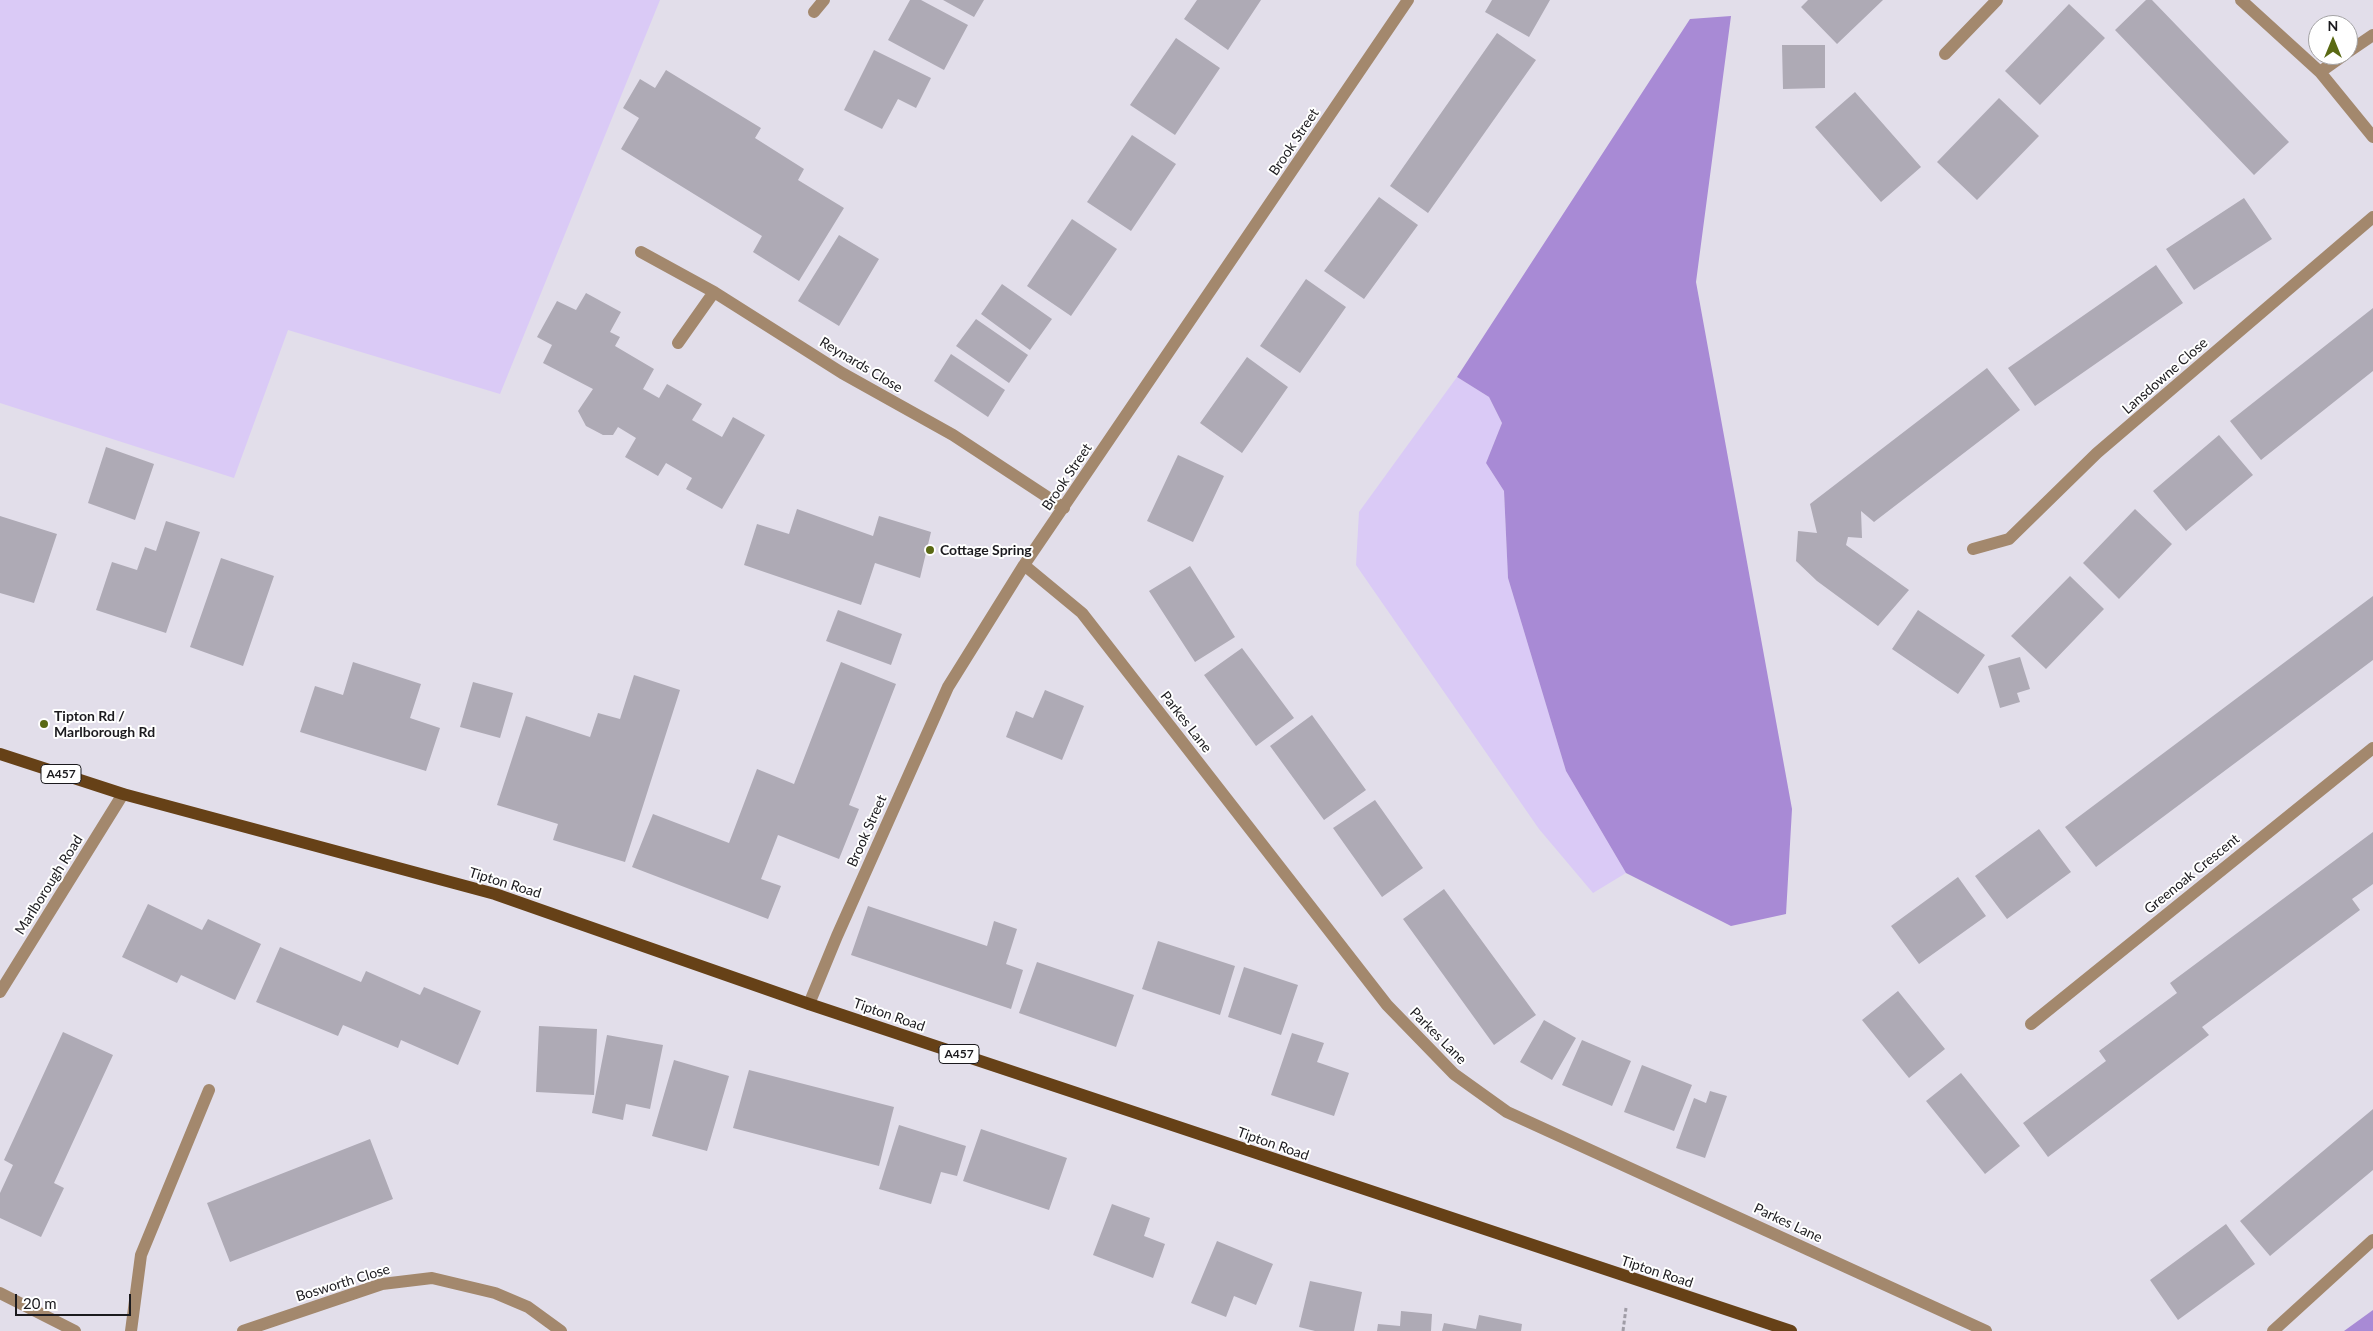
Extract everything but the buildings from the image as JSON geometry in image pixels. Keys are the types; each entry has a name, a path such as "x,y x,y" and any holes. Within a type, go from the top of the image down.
{"main road":[{"name":"Tipton Road","path":"0,754 123,794 496,894 810,1004 1791,1331"}],"street":[{"path":"814,12 824,0"},
{"name":"Brook Street","path":"810,1004 836,936 948,687 1024,565 1408,0"},
{"path":"1945,54 1997,0"},
{"path":"2241,0 2320,72 2373,137"},
{"path":"2358,45 2373,35"},
{"path":"2320,72 2330,65"},
{"name":"Lansdowne Close","path":"1973,548 2009,539 2097,453 2373,217"},
{"name":"Reynards Close","path":"641,252 714,292 842,374 953,435 1064,508"},
{"path":"678,343 714,292"},
{"name":"Parkes Lane","path":"1024,565 1082,613 1387,1005 1454,1074 1507,1112 1986,1331"},
{"name":"Greenoak Crescent","path":"2031,1024 2373,748"},
{"name":"Marlborough Road","path":"0,992 123,794"},
{"path":"131,1331 141,1255 209,1090"},
{"path":"2273,1331 2373,1240"},
{"name":"Bosworth Close","path":"243,1331 382,1284 432,1278 495,1293 528,1308 561,1331"},
{"path":"0,1293 75,1331"}],"path":[{"path":"1623,1331 1626,1308"}],"shaded area":[{"path":"0,0 660,0 500,394 288,330 234,478 0,403"},
{"path":"1731,16 1696,282 1792,809 1786,914 1731,926 1626,873 1566,771 1508,578 1504,491 1486,463 1502,423 1489,397 1457,377 1690,19"},
{"path":"1457,377 1489,397 1502,423 1486,463 1504,491 1508,578 1566,771 1626,873 1593,893 1539,829 1356,565 1359,512"},
{"path":"2373,1310 2373,1331 2344,1331"}],"place":[{"name":"Cottage Spring","path":"930,550"},
{"name":"Tipton Rd / Marlborough Rd","path":"44,724"}]}
